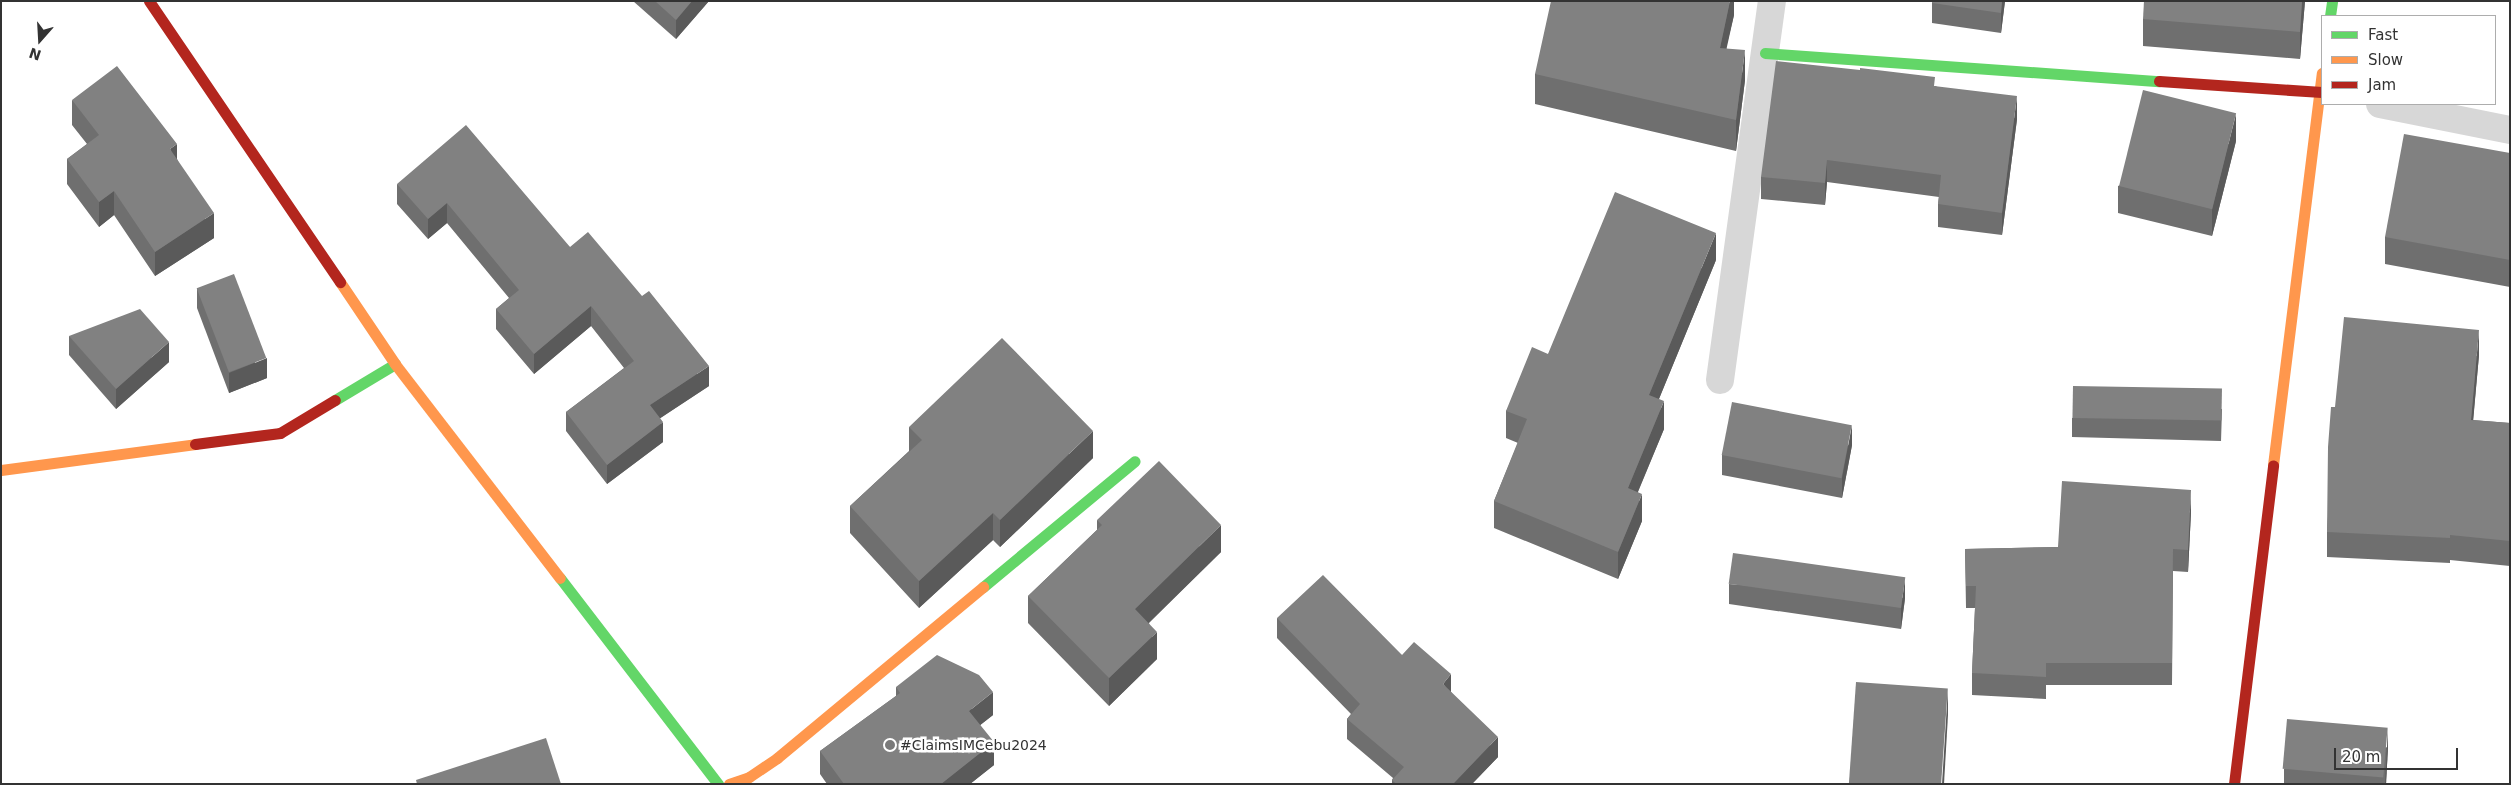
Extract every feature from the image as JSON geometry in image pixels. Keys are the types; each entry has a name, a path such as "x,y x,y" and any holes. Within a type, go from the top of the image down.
{"street":[{"path":"149,1 395,364 718,784"},
{"path":"1720,380 1772,1"},
{"path":"2330,15 2332,1"},
{"path":"1765,53 2321,92 2234,784"},
{"path":"2385,105 2510,130"},
{"path":"1,470 280,433 395,364"},
{"path":"729,784 749,777 777,758 1135,461"}],"building":[{"path":"655,1 692,1 676,20"},
{"path":"1551,1 1730,1 1720,48 1745,50 1736,120 1535,74"},
{"path":"1932,1 2002,1 2001,13 1932,3"},
{"path":"2144,1 2302,1 2300,32 2143,19"},
{"path":"1776,61 1935,77 1934,86 2017,96 2002,213 1938,204 1941,175 1827,160 1825,183 1761,177"},
{"path":"117,66 177,144 170,149 214,213 155,252 114,191 99,202 67,159 99,135 72,100"},
{"path":"2143,90 2236,113 2212,209 2119,186"},
{"path":"466,125 570,247 588,232 642,296 649,291 709,366 650,405 663,422 607,465 566,412 634,361 591,306 534,354 496,309 519,290 447,203 428,219 397,184"},
{"path":"2404,134 2510,153 2510,260 2385,237"},
{"path":"1615,192 1716,233 1649,395 1664,401 1628,488 1642,494 1618,552 1494,501 1527,419 1506,411 1532,347 1548,354"},
{"path":"234,274 266,358 229,372 197,288"},
{"path":"140,309 169,342 116,389 69,336"},
{"path":"2344,317 2479,330 2471,420 2510,423 2510,541 2450,535 2450,538 2327,532 2328,447 2331,407 2335,407"},
{"path":"1002,338 1093,431 1000,520 993,513 919,581 850,506 922,440 909,427"},
{"path":"2073,386 2222,389 2221,421 2072,418"},
{"path":"1732,402 1852,425 1841,478 1722,455"},
{"path":"1159,461 1221,525 1135,609 1157,632 1109,678 1028,596 1102,525 1097,520"},
{"path":"2062,481 2191,490 2188,550 2173,549 2172,663 2046,663 2046,677 1972,673 1976,586 1966,586 1965,549 2058,547"},
{"path":"1733,553 1905,577 1901,608 1729,584"},
{"path":"1323,575 1402,655 1414,642 1451,674 1443,684 1498,737 1453,784 1396,784 1392,780 1404,767 1347,719 1360,704 1277,618"},
{"path":"937,655 979,675 993,692 969,711 994,742 941,784 844,784 820,751 900,693 896,687"},
{"path":"1856,682 1948,688 1941,784 1849,784"},
{"path":"2287,719 2388,728 2383,778 2283,769"},
{"path":"546,738 561,784 417,784 416,780"}],"traffic: fast":[{"path":"2330,15 2332,1"},
{"path":"1765,53 2159,81"},
{"path":"335,400 395,364"},
{"path":"983,587 1135,461"},
{"path":"560,578 718,784"}],"traffic: slow":[{"path":"2273,465 2321,81"},
{"path":"340,282 395,364 560,578"},
{"path":"1,470 195,444"},
{"path":"729,784 749,777 777,758 983,587"}],"traffic: jam":[{"path":"149,1 340,282"},
{"path":"2159,81 2321,92"},
{"path":"195,444 280,433 335,400"},
{"path":"2234,784 2273,465"}],"place":[{"name":"#ClaimsIMCebu2024","path":"890,745"}]}
